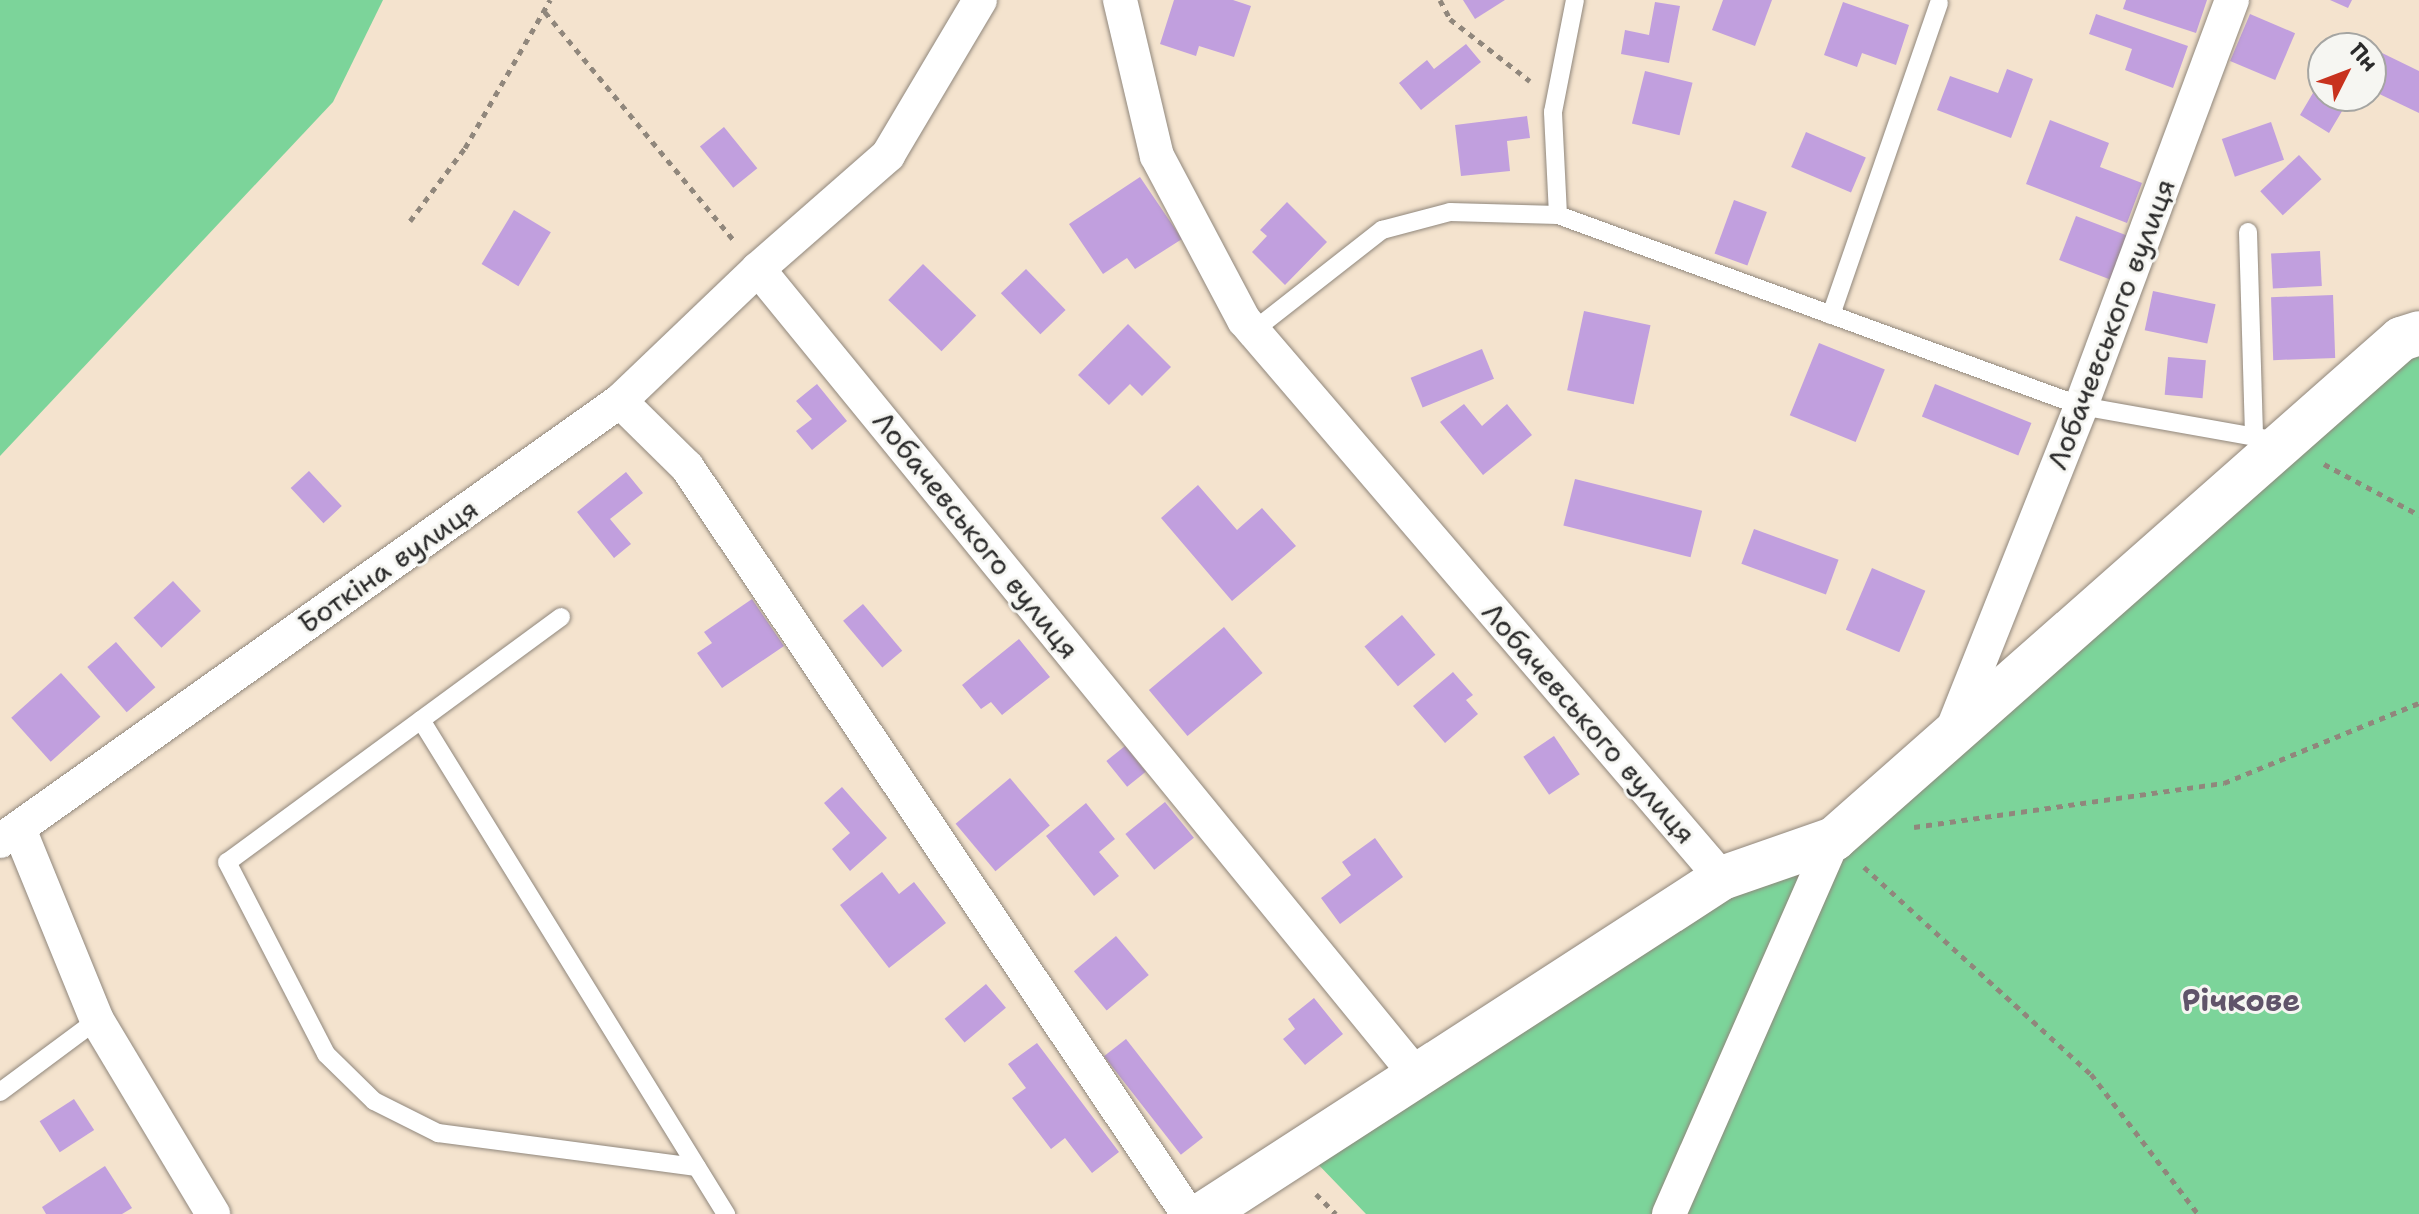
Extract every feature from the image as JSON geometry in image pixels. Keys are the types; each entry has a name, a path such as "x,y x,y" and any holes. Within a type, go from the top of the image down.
{"street":[{"path":"758,269 888,155 980,0"},
{"name":"Лобачевського вулиця","path":"1120,0 1157,156 1253,331 1722,878"},
{"name":"Лобачевського вулиця","path":"1950,736 2081,406 2232,0"},
{"name":"Боткіна вулиця","path":"9,835 620,401 758,269"},
{"name":"Лобачевського вулиця","path":"758,269 1417,1076"},
{"name":"Лобачевського вулиця","path":"1203,1214 1722,878 1834,839 1950,736 2269,440 2401,339 2419,333"},
{"path":"620,401 687,467 1188,1214"},
{"path":"9,835 97,1020 213,1214"},
{"path":"1669,1214 1834,839"}],"lane":[{"path":"1558,215 1555,100 1575,0"},
{"path":"1831,315 1939,3"},
{"path":"1253,331 1382,230 1450,212 1558,215 2081,406 2269,440 2248,232"},
{"path":"561,617 227,862 326,1054 374,1101 438,1133 697,1167"},
{"path":"421,720 726,1214"},
{"path":"0,1092 97,1020"}],"path":[{"path":"410,221 465,148 550,0"},
{"path":"1440,0 1450,19 1555,100"},
{"path":"545,12 758,269"},
{"path":"2269,440 2419,515"},
{"path":"1834,839 2224,783 2419,703"},
{"path":"1834,839 2091,1074 2198,1214"}],"green space":[{"path":"0,0 383,0 333,102 0,456"},
{"path":"2419,352 2419,1214 1366,1214 1313,1159 1726,892 1847,849"}],"building":[{"path":"1174,0 1233,0 1251,6 1234,57 1199,46 1196,56 1160,44"},
{"path":"1463,0 1505,0 1475,19"},
{"path":"1723,0 1772,0 1755,46 1712,30"},
{"path":"2126,0 2207,0 2196,33 2123,9"},
{"path":"2330,0 2352,0 2348,8"},
{"path":"1655,2 1680,6 1669,63 1621,54 1625,30 1649,35"},
{"path":"1843,2 1909,25 1896,65 1862,53 1857,67 1824,55"},
{"path":"2096,14 2188,46 2173,88 2125,70 2132,49 2089,34"},
{"path":"2250,14 2295,33 2275,80 2230,61"},
{"path":"1466,44 1481,62 1421,110 1399,83 1427,60 1434,69"},
{"path":"2387,55 2419,71 2419,113 2387,98"},
{"path":"2007,69 2033,79 2011,138 1937,110 1950,76 1998,93"},
{"path":"1645,71 1693,83 1679,135 1632,123"},
{"path":"2307,103 2307,112 2341,112 2329,133 2300,115"},
{"path":"1527,116 1530,138 1507,141 1510,171 1461,176 1455,125"},
{"path":"2050,120 2109,143 2100,167 2142,183 2127,223 2026,184"},
{"path":"2271,122 2284,160 2235,177 2222,139"},
{"path":"724,127 757,168 733,188 700,147"},
{"path":"1806,132 1866,157 1851,192 1791,167"},
{"path":"2299,155 2322,179 2283,215 2260,191"},
{"path":"1140,177 1182,239 1135,269 1127,258 1103,274 1069,224"},
{"path":"1734,200 1767,212 1747,266 1715,254"},
{"path":"1287,202 1327,242 1285,285 1252,252 1267,236 1260,230"},
{"path":"514,210 551,232 518,286 482,264"},
{"path":"2076,216 2128,236 2111,280 2059,260"},
{"path":"2320,251 2322,286 2273,289 2271,254"},
{"path":"923,264 976,315 941,351 888,300"},
{"path":"1026,269 1066,310 1040,334 1001,293"},
{"path":"2153,291 2216,304 2207,343 2145,330"},
{"path":"2333,295 2335,358 2273,360 2271,297"},
{"path":"1584,311 1651,325 1634,404 1567,390"},
{"path":"1128,324 1171,367 1142,396 1130,384 1109,405 1078,375"},
{"path":"1819,343 1885,370 1856,442 1790,415"},
{"path":"1482,349 1494,379 1423,408 1411,378"},
{"path":"2168,357 2206,360 2203,398 2165,395"},
{"path":"817,384 847,421 812,450 796,431 812,419 796,401"},
{"path":"1935,384 2031,423 2018,455 1922,416"},
{"path":"1464,404 1482,426 1507,404 1532,435 1483,475 1440,422"},
{"path":"309,471 342,506 323,523 291,488"},
{"path":"626,472 643,493 610,519 631,544 614,558 577,512"},
{"path":"1575,479 1702,511 1690,557 1563,526"},
{"path":"1198,485 1237,530 1262,508 1296,546 1232,601 1161,518"},
{"path":"1754,529 1839,560 1826,595 1741,564"},
{"path":"1872,568 1925,591 1899,652 1846,630"},
{"path":"173,581 201,611 161,648 134,618"},
{"path":"752,599 784,646 722,688 697,653 712,643 704,632"},
{"path":"863,604 902,651 882,667 843,621"},
{"path":"1402,615 1435,655 1398,686 1364,646"},
{"path":"1224,627 1263,673 1187,736 1149,690"},
{"path":"1019,639 1050,677 1002,715 991,702 981,709 962,685"},
{"path":"116,642 155,687 127,712 87,667"},
{"path":"1453,672 1473,695 1466,700 1478,714 1445,743 1413,706"},
{"path":"61,673 100,717 51,762 11,718"},
{"path":"1554,736 1580,774 1549,795 1523,757"},
{"path":"1125,746 1146,772 1127,787 1106,761"},
{"path":"1010,778 1050,825 995,871 956,824"},
{"path":"842,787 887,838 850,871 832,849 850,833 824,803"},
{"path":"1165,802 1194,838 1154,870 1125,834"},
{"path":"1086,803 1115,839 1099,852 1119,876 1094,896 1046,836"},
{"path":"1375,838 1403,877 1340,924 1321,898 1351,875 1342,862"},
{"path":"882,872 899,894 914,882 946,923 889,968 840,905"},
{"path":"1116,936 1149,975 1107,1010 1074,971"},
{"path":"986,984 1006,1008 965,1042 945,1019"},
{"path":"1314,998 1343,1034 1305,1065 1283,1039 1295,1029 1288,1019"},
{"path":"1126,1039 1203,1138 1181,1155 1104,1056"},
{"path":"1037,1043 1119,1152 1092,1173 1065,1138 1051,1149 1012,1098 1026,1088 1008,1064"},
{"path":"74,1099 94,1130 60,1152 40,1121"},
{"path":"105,1166 132,1208 122,1214 46,1214 42,1207"}],"district":[{"name":"Річкове","path":"2241,1001"}]}
